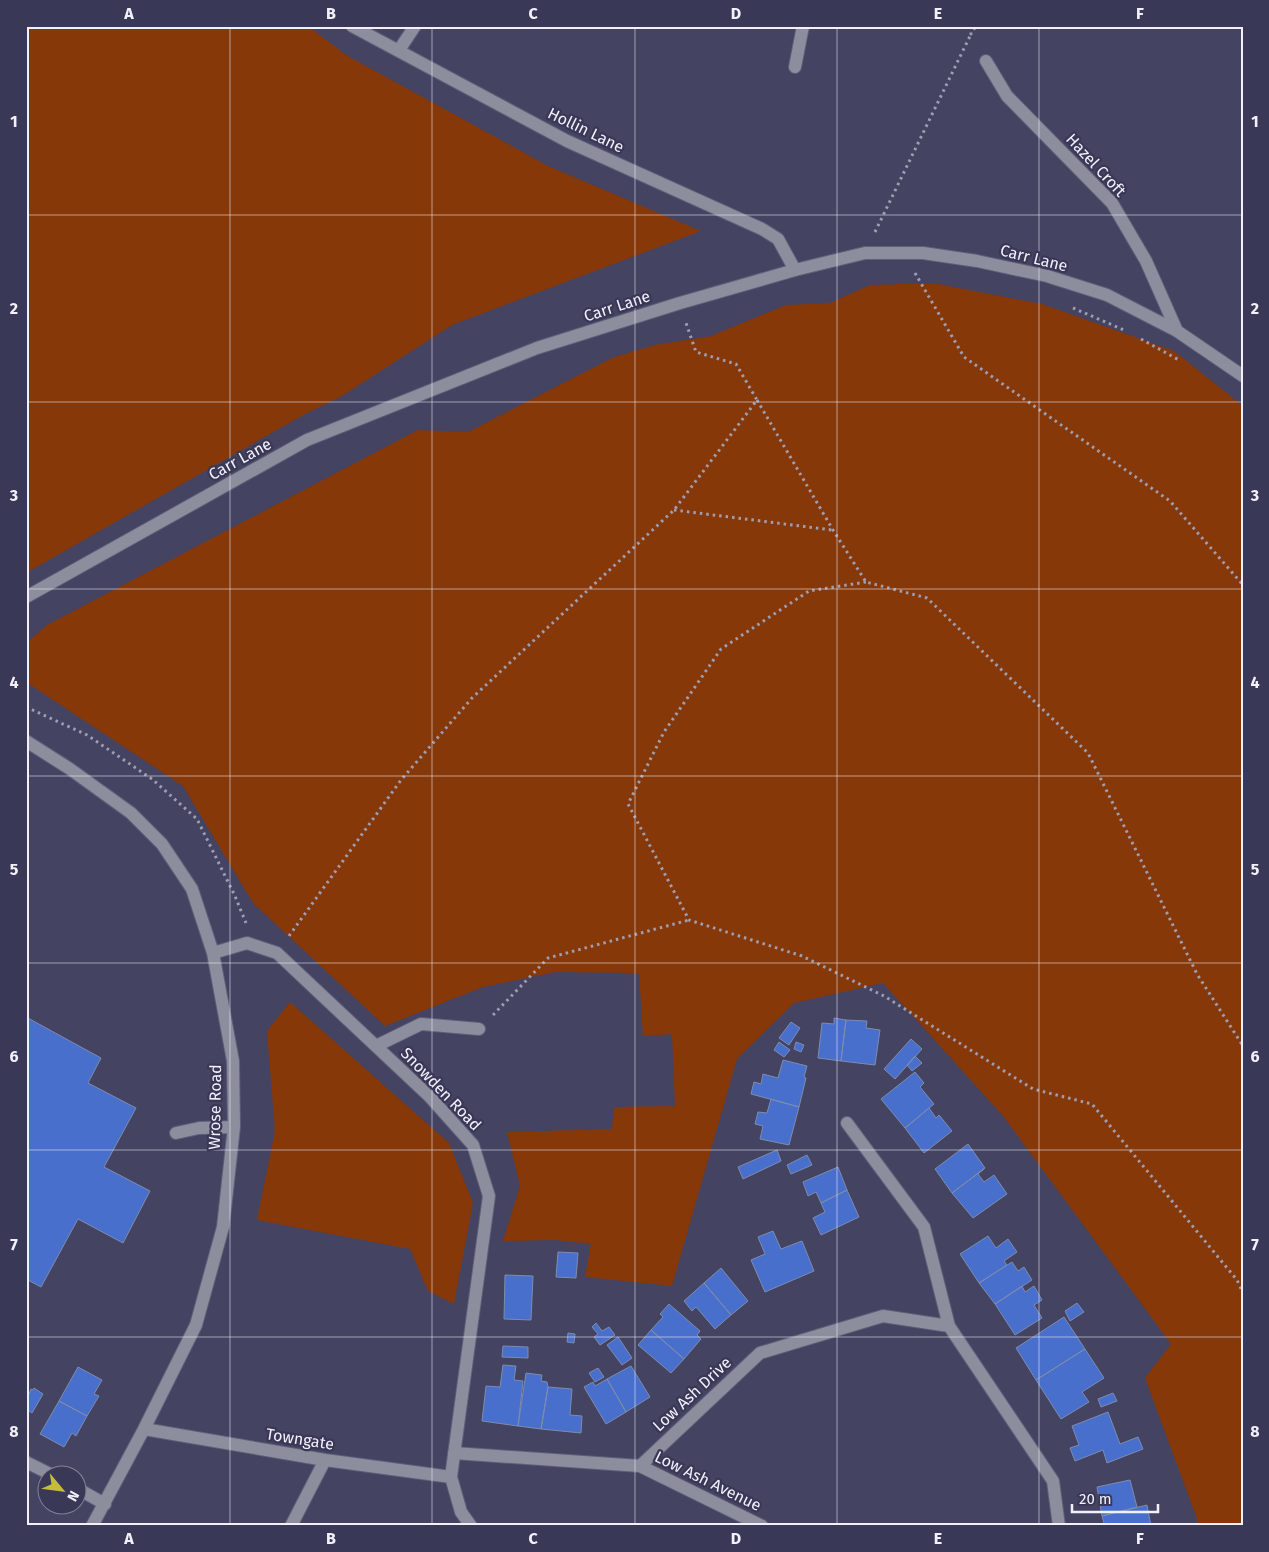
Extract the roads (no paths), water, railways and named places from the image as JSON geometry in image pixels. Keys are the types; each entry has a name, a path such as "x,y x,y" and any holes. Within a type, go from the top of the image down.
{"street":[{"name":"Hollin Lane","path":"352,26 566,141 762,229 778,239 795,270"},
{"path":"399,50 415,26"},
{"path":"795,67 803,26"},
{"name":"Hazel Croft","path":"986,61 1007,96 1112,203 1146,261 1177,331"},
{"name":"Carr Lane","path":"26,597 307,440 537,348 680,303 795,270 865,253 923,253 977,260 1047,276 1107,295 1177,331 1243,376"},
{"name":"Wrose Road","path":"26,741 70,769 131,813 162,844 192,889 213,953 233,1061 234,1127 222,1227 196,1325 144,1429 92,1526"},
{"name":"Snowden Road","path":"213,953 248,943 277,953 430,1097 473,1145 488,1196 451,1476"},
{"path":"376,1046 421,1024 480,1029"},
{"path":"847,1123 924,1227 949,1326 1053,1481 1059,1526"},
{"path":"176,1133 199,1128 234,1127"},
{"name":"Low Ash Drive","path":"640,1466 760,1353 883,1316 949,1326"},
{"name":"Towngate","path":"144,1429 325,1460 451,1476"},
{"path":"454,1453 640,1466"},
{"path":"291,1526 325,1460"},
{"path":"26,1462 38,1468"},
{"name":"Low Ash Avenue","path":"640,1466 762,1526"},
{"path":"451,1476 461,1512 471,1526"},
{"path":"88,1495 105,1504"}]}
